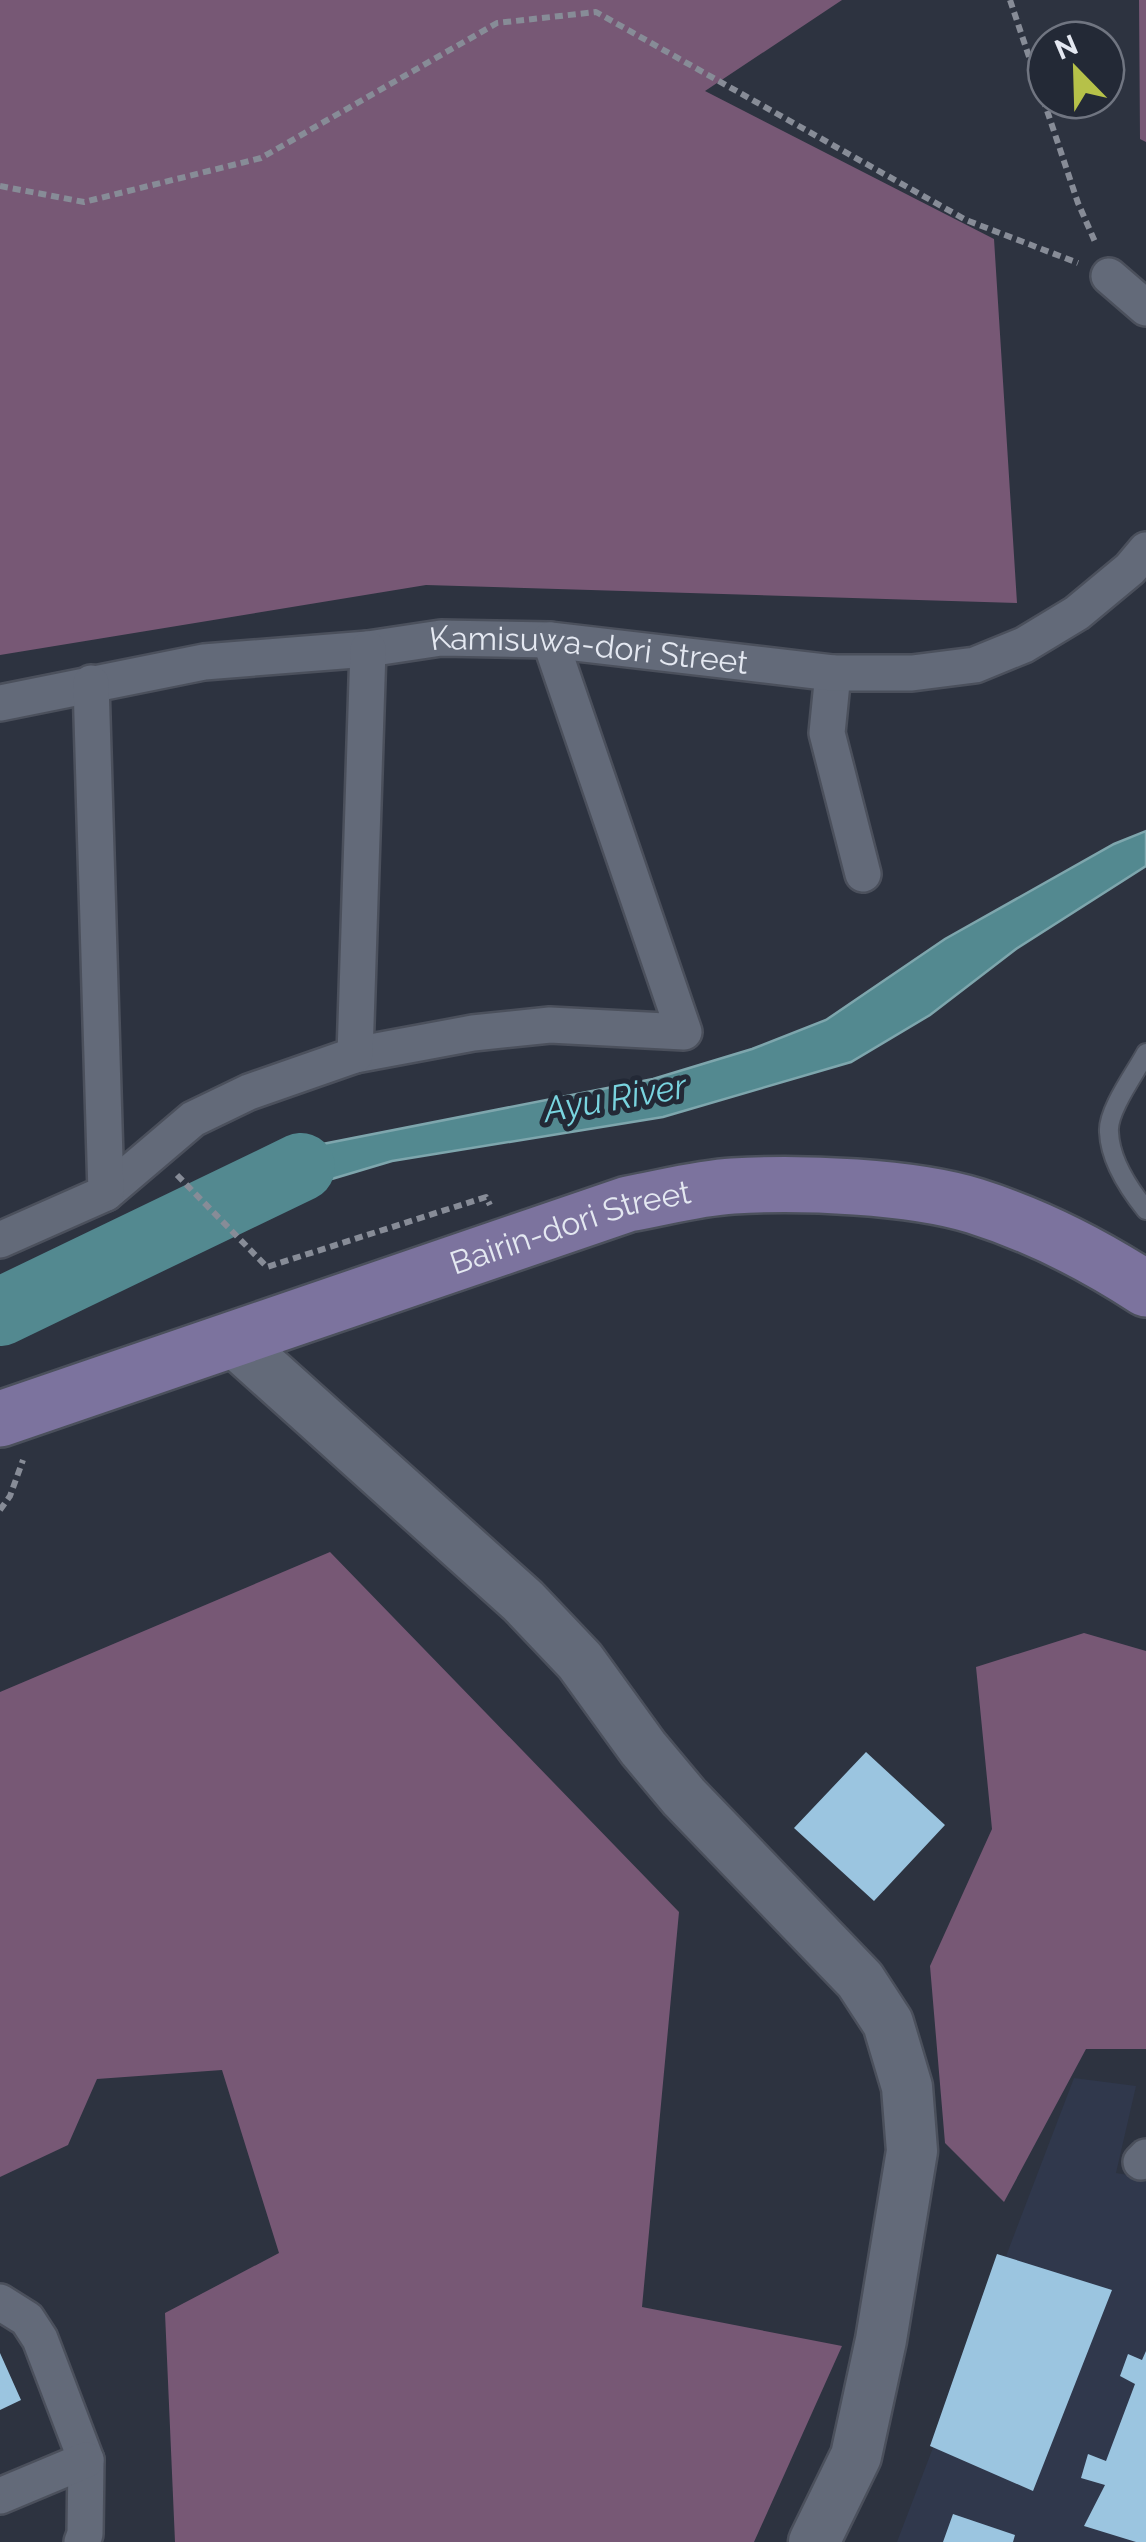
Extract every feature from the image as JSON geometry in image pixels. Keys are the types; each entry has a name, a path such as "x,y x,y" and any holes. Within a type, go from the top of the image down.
{"main road":[{"name":"Bairin-dori Street","path":"14,1433 234,1341 452,1262 628,1204 730,1186 808,1185 896,1192 973,1206 1062,1242 1113,1267 1146,1289"}],"street":[{"path":"1109,276 1146,308"},
{"name":"Kamisuwa-dori Street","path":"0,703 204,662 440,638 550,640 833,673 912,673 975,664 1008,652 1078,613 1130,569 1146,550"},
{"path":"0,1240 106,1193 193,1119 249,1092 355,1054 473,1033 550,1025 684,1032 550,640"},
{"path":"355,1054 368,648"},
{"path":"833,673 827,734 863,874"},
{"path":"90,682 106,1193"},
{"path":"234,1341 523,1601 580,1661 642,1748 684,1797 860,1980 888,2022 907,2087 912,2150 881,2340 856,2456 814,2542"},
{"path":"0,2302 27,2320 40,2339 86,2460 82,2542"},
{"path":"0,2496 86,2460"}],"lane":[{"path":"1146,1053 1112,1114 1108,1131 1126,1184 1146,1210"}],"path":[{"path":"1010,0 1078,202 1109,276"},
{"path":"0,186 84,202 261,158 497,23 596,12 966,220 1109,276"},
{"path":"174,1172 256,1255"},
{"path":"0,1510 10,1496 14,1433"}],"shaded area":[{"path":"0,0 842,0 705,91 994,239 1017,603 426,585 0,655"},
{"path":"1139,0 1146,0 1146,142 1140,139"},
{"path":"330,1552 679,1912 642,2307 842,2346 754,2542 175,2542 165,2313 279,2253 222,2070 97,2079 68,2145 0,2177 0,1692"},
{"path":"1084,1633 1146,1651 1146,2049 1086,2049 1004,2202 945,2143 930,1966 992,1829 976,1667"},
{"path":"1074,2078 1136,2086 1116,2173 1146,2178 1146,2542 897,2542"}],"water":[{"path":"1146,831 1146,866 1016,949 930,1015 851,1062 663,1117 392,1161 305,1187 232,1220 202,1191 277,1153 653,1079 752,1049 826,1020 945,939 1114,844"},
{"path":"185,1203 212,1233 0,1332 0,1296"}],"building":[{"path":"866,1752 945,1825 874,1901 794,1828"},
{"path":"997,2254 1112,2290 1033,2491 930,2446"},
{"path":"1146,2351 1146,2542 1136,2542 1084,2526 1105,2485 1081,2478 1088,2454 1106,2461 1135,2384 1120,2376 1128,2354 1142,2360"},
{"path":"0,2353 21,2400 0,2410"},
{"path":"953,2514 1015,2535 1013,2542 943,2542"}],"waterway":[{"name":"Ayu River","path":"0,1312 301,1167"}]}
